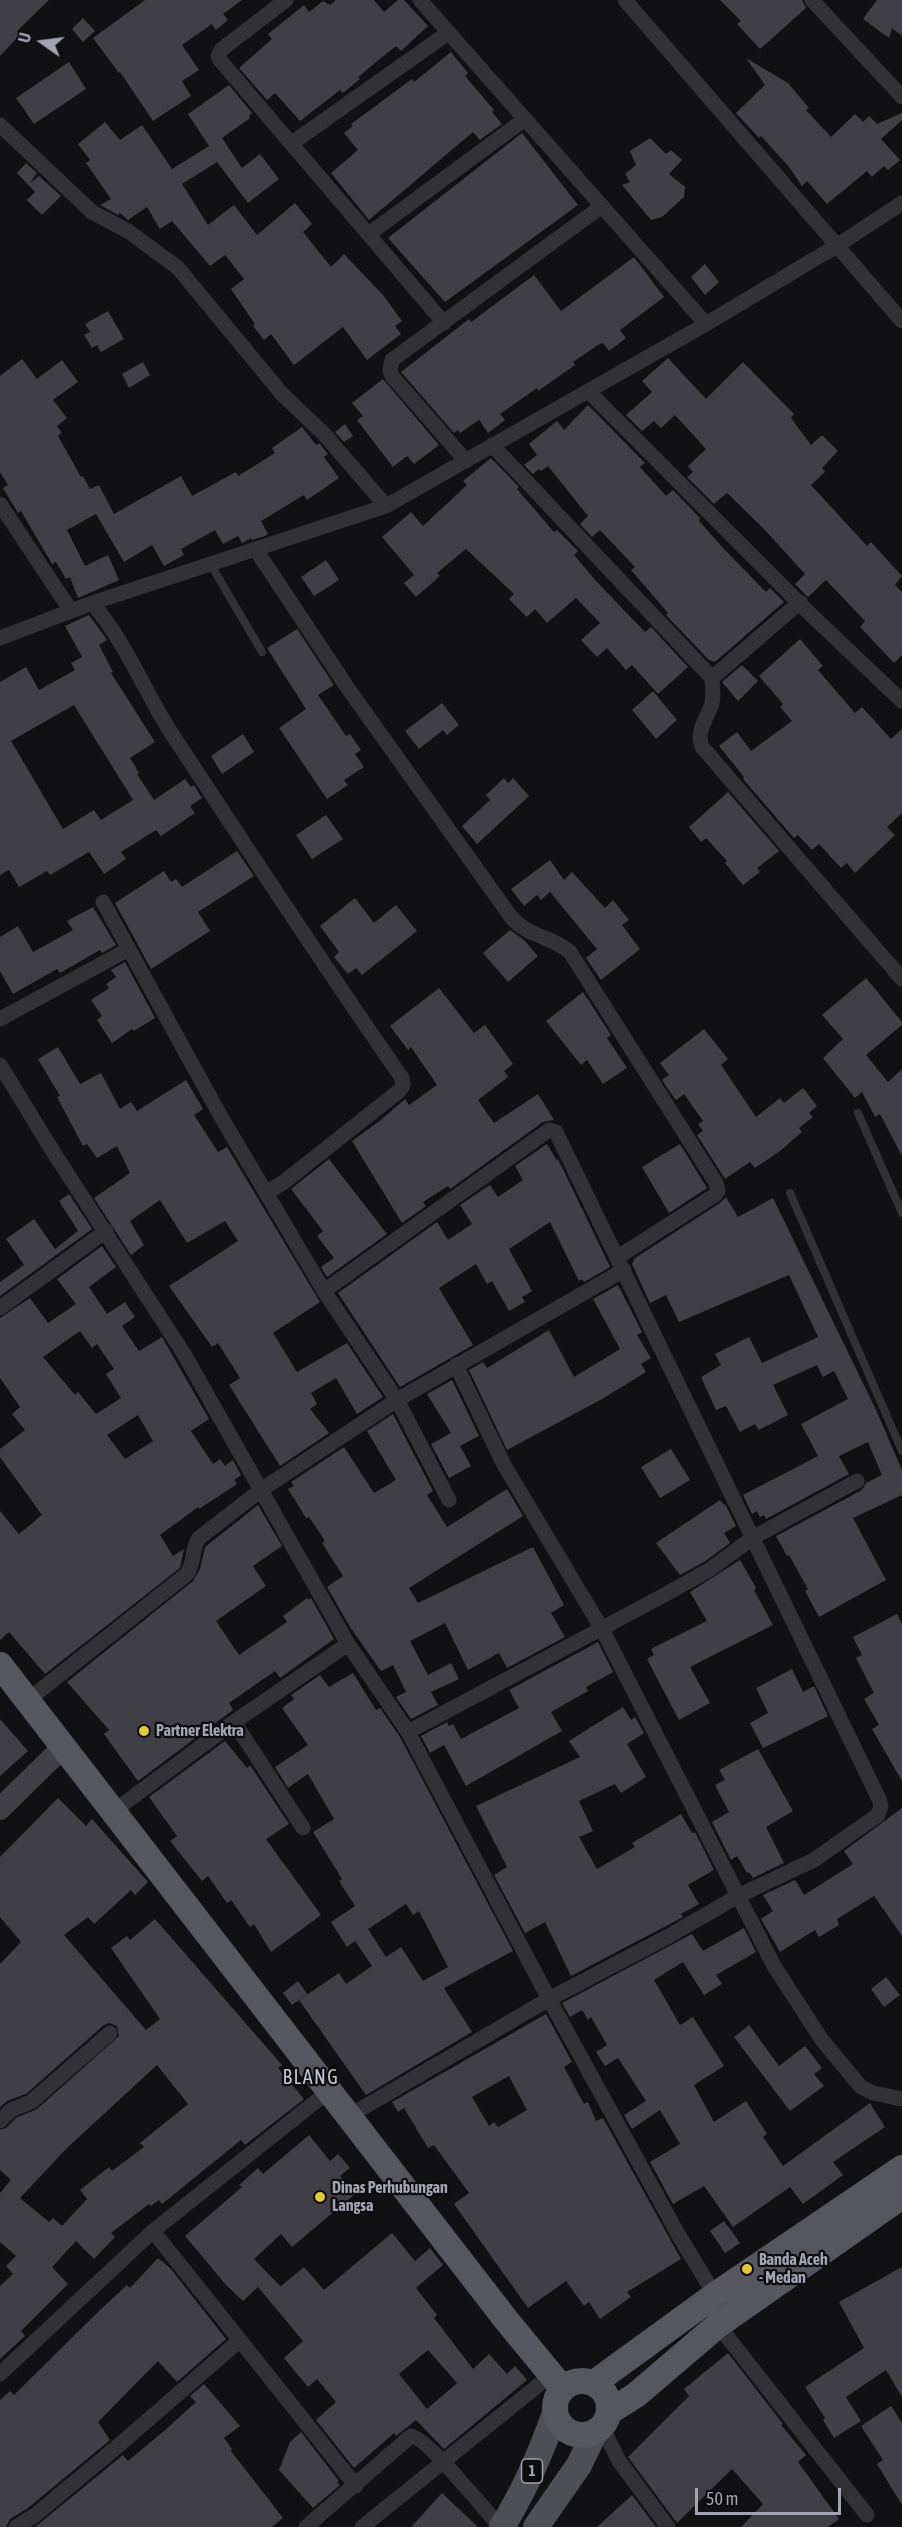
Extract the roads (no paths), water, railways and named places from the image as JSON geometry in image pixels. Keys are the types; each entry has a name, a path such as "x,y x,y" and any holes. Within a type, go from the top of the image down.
{"highway":[{"path":"0,1665 507,2321 556,2392 558,2421 570,2433 587,2435 718,2325 902,2196"},
{"path":"594,2383 715,2295 902,2168"},
{"path":"556,2392 578,2381 594,2383 607,2395 602,2424"}],"main road":[{"path":"0,1809 63,1747"},
{"name":"1","path":"501,2527 520,2497 544,2445 556,2392"},
{"name":"1","path":"536,2527 579,2465 602,2424"}],"street":[{"path":"286,0 222,49 218,56 444,323"},
{"path":"420,0 706,324"},
{"path":"625,0 902,321"},
{"path":"812,0 902,98"},
{"path":"292,143 448,33"},
{"path":"369,234 525,120"},
{"path":"0,125 92,212 128,231 178,268 282,394 324,434 386,506"},
{"path":"0,638 92,603 386,506 706,324 838,245 902,203"},
{"path":"466,461 390,371 392,360 602,206"},
{"path":"588,391 902,701"},
{"path":"492,445 711,678 712,702 699,742 902,979"},
{"path":"0,504 71,611"},
{"path":"28,1700 187,1574 191,1569 195,1544 199,1538 261,1490 397,1400 621,1264 718,1191 716,1183 570,952 561,944 525,931 511,917 347,687 256,550"},
{"path":"711,678 800,602"},
{"path":"92,603 124,647 171,732 298,927 402,1078 403,1085 399,1091 284,1182 266,1192"},
{"path":"103,902 220,1114 324,1291 397,1400 449,1500"},
{"path":"0,1019 129,949"},
{"path":"0,1065 184,1354 348,1644 408,1732 549,1999 678,2234 715,2295"},
{"path":"324,1291 549,1130 560,1135 881,1806 878,1815 814,1860 738,1896 669,1936 549,1999 349,2116"},
{"path":"0,1308 106,1231"},
{"path":"456,1365 504,1465 602,1629 774,1966 822,2040 861,2087 886,2097 902,2099"},
{"path":"408,1732 602,1629 709,1569 753,1537 857,1481"},
{"path":"114,1811 234,1722 348,1644"},
{"path":"234,1722 303,1828"},
{"path":"0,2121 16,2106 31,2102 110,2033"},
{"path":"0,2374 153,2231 329,2091"},
{"path":"153,2231 356,2486"},
{"path":"718,2325 867,2515"},
{"path":"16,2527 34,2516 240,2340"},
{"path":"362,2527 443,2462 556,2392"},
{"path":"602,2424 619,2461 668,2527"},
{"path":"306,2527 411,2436 421,2439 501,2527"}],"lane":[{"path":"211,565 262,652"},
{"path":"858,1113 902,1213"},
{"path":"790,1193 902,1451"}],"place":[{"name":"Partner Elektra","path":"144,1731"},
{"name":"Dinas Perhubungan Langsa","path":"320,2197"},
{"name":"Banda Aceh - Medan","path":"747,2269"}],"district":[{"name":"BLANG","path":"311,2078"}]}
